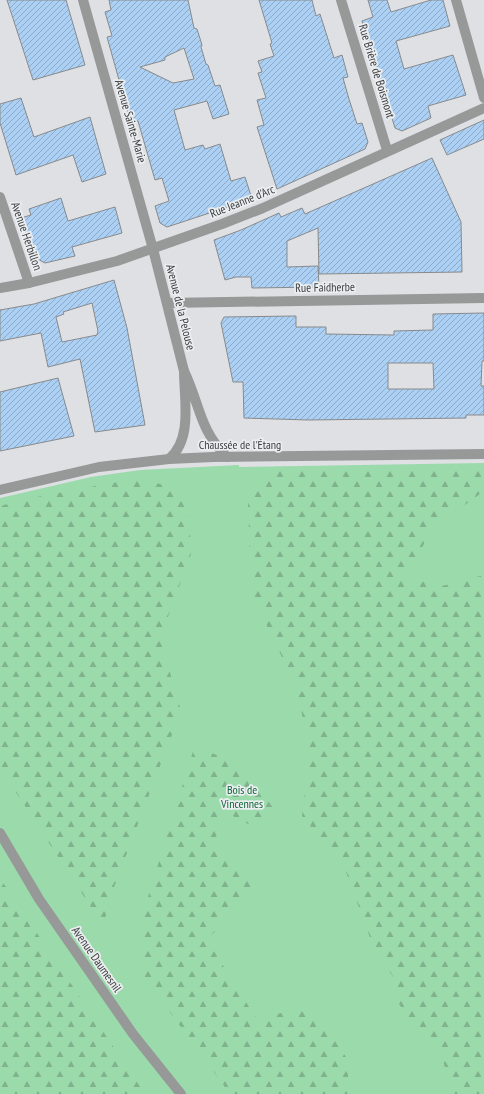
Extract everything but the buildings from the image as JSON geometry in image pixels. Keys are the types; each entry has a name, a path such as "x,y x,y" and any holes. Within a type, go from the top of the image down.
{"street":[{"name":"Avenue Sainte-Marie","path":"83,0 153,249"},
{"name":"Rue Brière de Boismont","path":"341,0 387,150"},
{"path":"456,0 484,98"},
{"name":"Rue Jeanne d'Arc","path":"0,288 29,283 118,261 153,249 263,208 387,150 484,108"},
{"name":"Avenue Herbillon","path":"0,197 29,283"},
{"name":"Avenue de la Pelouse","path":"153,249 184,371 192,388 209,436 228,457"},
{"name":"Rue Faidherbe","path":"167,303 484,298"},
{"name":"Avenue de la Pelouse","path":"170,459 178,449 186,419 184,371"},
{"name":"Chaussée de l'Étang","path":"0,490 99,467 170,459 484,454"},
{"name":"Avenue Daumesnil","path":"0,834 39,899 133,1034 181,1094"}],"green space":[{"name":"Bois de Vincennes","path":"484,463 484,1094 0,1094 0,498 91,477 140,470 239,465 239,467"},
{"path":"481,469 484,471 484,491 433,528 405,578 442,586 484,575 484,1094 453,1094 443,1061 398,1003 398,983 376,954 345,869 302,816 310,749 295,684 251,593 248,501 277,471"},
{"path":"139,478 188,492 191,554 160,638 181,711 108,903 104,927 0,768 0,506 26,499"},
{"path":"195,745 246,769 275,811 262,831 223,811 214,845 241,867 253,890 207,940 256,1018 312,1007 346,1057 350,1094 230,1094 145,978 141,928 148,897"},
{"path":"0,878 145,1094 0,1094"}]}
